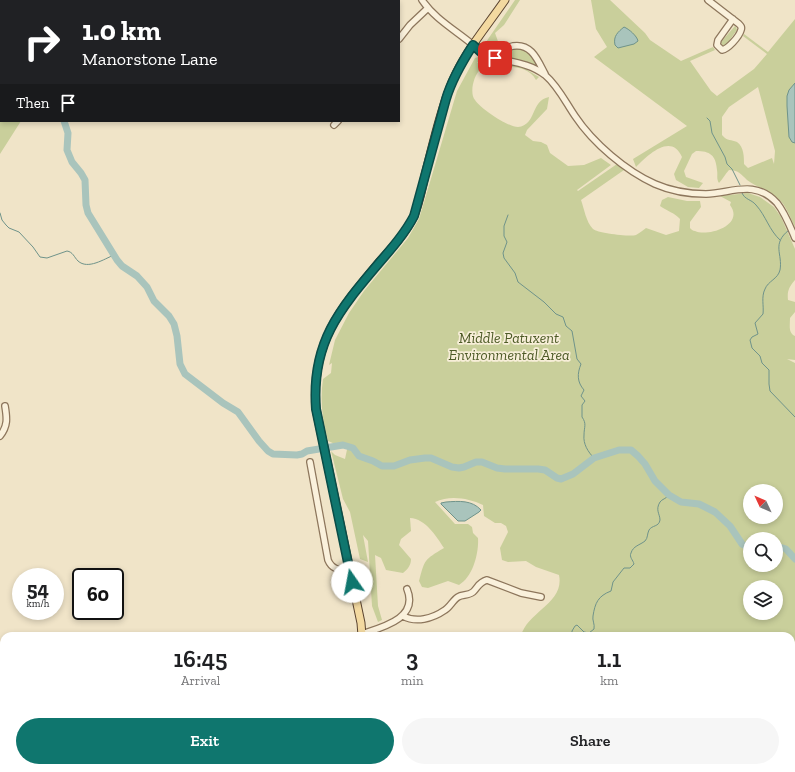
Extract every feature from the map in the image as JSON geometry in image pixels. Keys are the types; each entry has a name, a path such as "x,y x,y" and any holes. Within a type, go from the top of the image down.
{"main road":[{"path":"361,632 316,409 315,387 319,358 326,336 344,306 396,243 414,216 449,90 460,66 473,45 505,0"}],"street":[{"path":"422,0 438,18 484,55 523,64 545,75"},
{"path":"708,0 740,24 741,30 728,48 722,50 717,45 718,40 733,19"},
{"path":"400,38 410,25 428,8"},
{"path":"473,45 491,50 501,50 518,46 530,50 536,56 545,75 557,88 588,133 606,150 638,175 663,188 689,193 707,194 745,188 759,191 777,203 788,221 795,237"},
{"path":"0,436 6,428 7,421 5,406"},
{"path":"310,462 329,562 338,570 350,571"},
{"path":"403,616 408,619 419,620 432,616 445,610 460,596 472,593 479,584 487,580 521,594 542,598"},
{"path":"370,632 392,623 403,616 410,601 407,589"}],"green space":[{"path":"515,0 520,0 504,25 495,33 500,47 488,47 486,42"},
{"path":"591,0 610,0 645,33 650,40 681,61 713,47 715,50 690,61 711,91 717,96 754,69 767,54 743,36 744,34 768,52 795,19 795,227 780,200 769,192 750,182 739,173 729,170 719,183 714,157 709,153 696,151 692,154 684,171 686,177 703,183 699,188 688,187 676,180 674,174 682,157 672,146 659,148 652,152 636,167 633,159 687,126 594,57 607,47 596,29","holes":["758,87 775,151 774,164 772,158 748,168 744,164 743,152 739,144 735,141 726,139 722,135 722,117 729,107"]},
{"path":"735,26 737,30 726,45 722,46 721,42"},
{"path":"517,48 530,54 535,59 538,66 535,67 504,57 504,51"},
{"name":"Middle Patuxent Environmental Area","path":"481,56 499,61 498,65 484,59 477,63 488,62 492,67 485,67 478,71 474,79 472,93 478,104 495,117 508,124 518,127 528,122 539,103 543,99 549,97 547,109 527,130 525,135 533,141 541,142 547,145 550,153 568,166 584,165 601,158 611,165 577,190 578,191 617,164 624,170 581,200 589,223 593,229 607,233 627,235 636,235 646,228 666,235 679,231 680,219 660,206 662,200 668,197 687,201 700,201 701,207 690,222 690,228 694,231 701,232 716,231 723,228 729,224 733,218 733,212 730,205 731,202 720,196 748,193 760,197 774,207 781,217 795,249 795,280 789,289 788,300 795,302 795,312 790,318 790,331 795,336 795,360 787,359 795,363 795,632 523,632 530,620 551,600 556,593 559,585 559,575 536,567 526,561 508,562 502,560 500,548 508,532 506,526 501,523 495,523 484,516 483,505 459,498 435,502 455,524 468,524 472,527 473,533 478,538 476,557 468,576 459,585 448,581 428,588 422,587 419,581 424,564 432,555 444,548 438,538 426,525 421,521 410,518 411,531 401,539 399,545 411,559 408,568 403,573 386,570 381,558 375,555 378,606 382,620 378,622 372,606 368,541 363,535 368,562 360,559 350,512 343,499 331,451 335,455 345,459 348,445 335,444 328,441 322,410 323,379 331,373 332,363 329,365 335,340 349,313 364,291 408,238 419,219 457,91 475,58"},
{"path":"502,61 522,67 539,77 536,80 529,72 521,68 501,66"},
{"path":"0,122 20,122 0,154"}],"water":[{"path":"624,27 636,37 638,41 634,44 618,48 615,45 615,37"},
{"path":"795,83 795,143 792,142 789,137 787,96 789,90"},
{"path":"460,501 474,504 481,510 465,521 458,521 441,504"}],"waterway":[{"path":"707,118 710,121 712,133 725,157 727,164 732,169 740,185"},
{"path":"64,122 68,133 67,150 72,162 85,180 86,205 88,213 117,260 122,266 137,276 147,287 154,301 169,316 174,324 180,364 185,374 223,403 238,412 268,451 273,454 297,455 307,451 343,445 353,448 359,456 382,466 394,466 410,460 431,458 452,467 459,468 476,462 482,462 497,468 545,470 561,479 573,474 594,458 619,450 631,450 645,464 655,481 669,495 681,502 699,504 715,512 730,526 743,544"},
{"path":"742,193 759,209 773,232 780,240"},
{"path":"0,213 2,220 6,225 9,228 19,232 40,257 47,258 67,251 78,261 91,264 114,255"},
{"path":"508,215 504,226 504,236 507,242 503,253 504,258 515,273 518,282 544,302 556,314 563,317 566,326 572,331 577,359 581,364 578,375 579,381 584,390 581,396 585,401 582,405 582,417 585,424 584,442 594,458"},
{"path":"789,230 780,240 779,249 781,264 779,273 766,286 764,292 763,314 755,323 758,334 750,340 752,348 760,356 762,363 769,370 770,391 795,417"},
{"path":"590,632 594,629 593,616 598,600 603,595 611,591 613,582 624,568 630,568 634,564 630,556 632,551 635,547 647,539 649,530 659,522 659,505 661,501 669,495"},
{"path":"783,548 786,549 795,559"},
{"path":"572,632 577,625 584,632"}],"route":[{"path":"352,582 316,409 315,387 317,368 322,347 338,313 396,243 414,216 441,114 452,82 464,58 473,45 484,55 495,58"}]}
